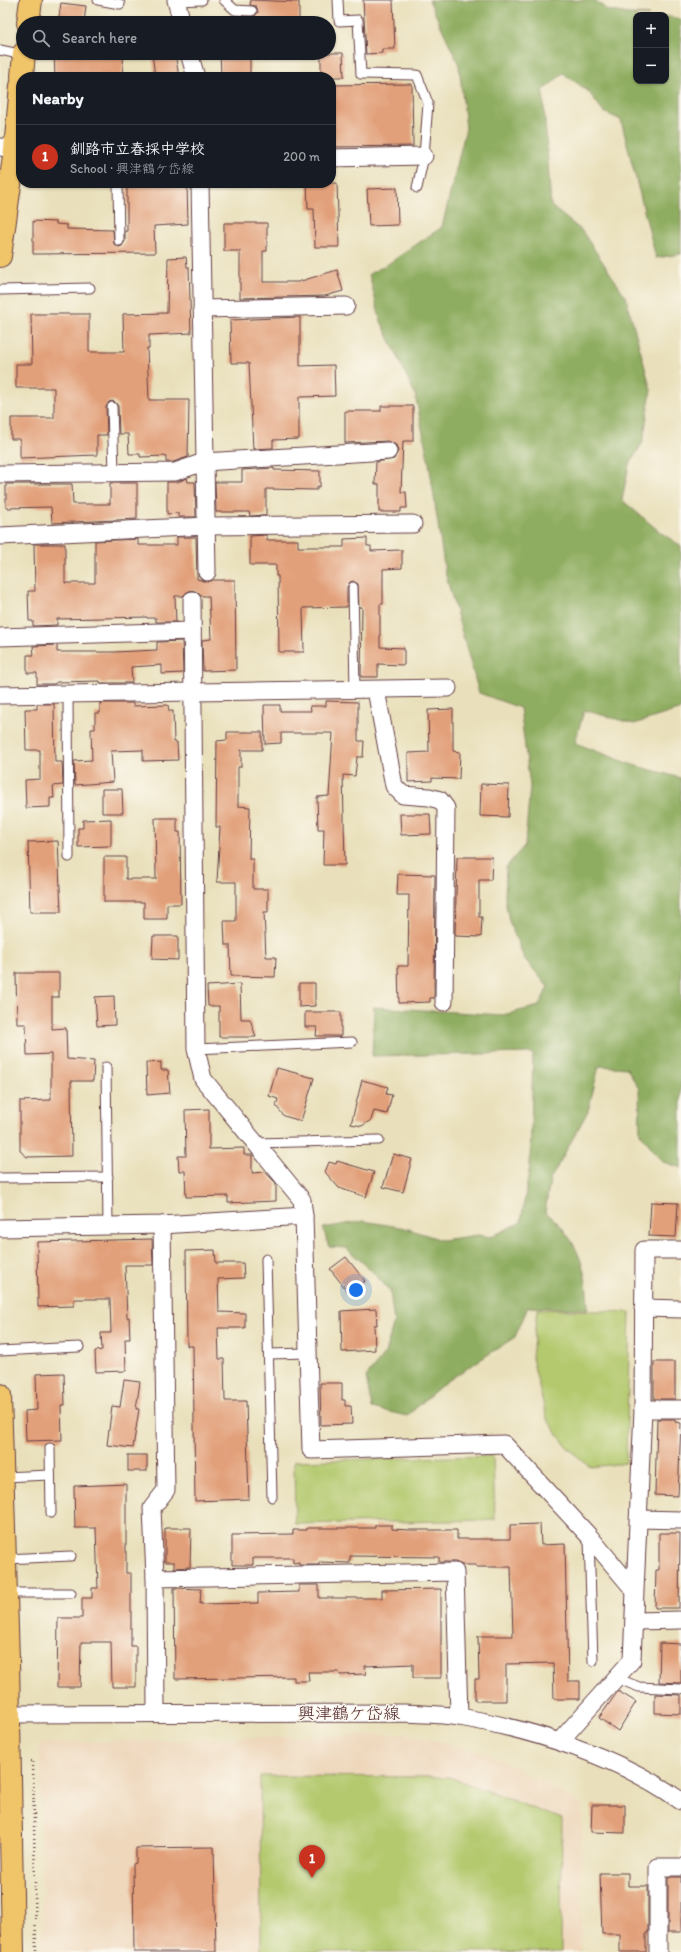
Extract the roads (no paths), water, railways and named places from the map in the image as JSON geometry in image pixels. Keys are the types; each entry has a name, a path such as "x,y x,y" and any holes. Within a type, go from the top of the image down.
{"main road":[{"path":"29,16 31,0"},
{"path":"22,72 23,60"},
{"path":"0,256 2,222 16,121"},
{"path":"0,1395 3,1477 6,1930 13,1952"}],"street":[{"path":"176,0 180,16"},
{"path":"191,60 195,72"},
{"path":"336,158 424,156"},
{"path":"200,188 207,572"},
{"path":"202,309 346,306"},
{"path":"0,474 175,472 204,462 388,452"},
{"path":"0,536 207,526 413,524"},
{"path":"192,600 196,1049 203,1080 302,1200 304,1216 311,1450 504,1444 589,1536 634,1590"},
{"path":"0,637 192,631"},
{"path":"0,695 448,688"},
{"path":"376,690 394,786 403,795 435,798 440,800 446,808 444,1002"},
{"path":"0,1228 162,1225 304,1216"},
{"path":"156,1712 155,1578 152,1508 166,1490 162,1225"},
{"path":"560,1741 632,1660 635,1621 634,1590 639,1519 643,1409 644,1250 681,1250"},
{"path":"643,1308 681,1309"},
{"path":"643,1409 681,1409"},
{"path":"639,1519 681,1520"},
{"path":"155,1578 455,1572 459,1717"},
{"path":"635,1621 681,1620"},
{"name":"興津鶴ケ岱線","path":"5,1714 156,1712 405,1713 459,1717 560,1741 661,1786 681,1801"},
{"path":"658,1952 658,1867 681,1867"}],"lane":[{"path":"98,0 120,4"},
{"path":"176,0 202,0"},
{"path":"224,0 235,10 252,11"},
{"path":"338,0 339,21 358,20 361,74 417,75 428,103 424,156 417,188"},
{"path":"0,50 16,53"},
{"path":"118,188 119,241"},
{"path":"0,290 90,288"},
{"path":"112,407 114,472"},
{"path":"353,587 355,690"},
{"path":"68,694 70,858"},
{"path":"196,1049 352,1042"},
{"path":"106,1067 108,1226"},
{"path":"255,1143 379,1140"},
{"path":"0,1178 108,1176"},
{"path":"266,1259 272,1497"},
{"path":"0,1351 79,1347"},
{"path":"269,1354 308,1353"},
{"path":"50,1448 51,1513"},
{"path":"3,1477 50,1475"},
{"path":"589,1536 593,1661"},
{"path":"4,1577 71,1556"},
{"path":"4,1577 71,1593"},
{"path":"616,1678 639,1688 681,1689"}],"place":[{"name":"釧路市立春採中学校","path":"312,1878"}]}
